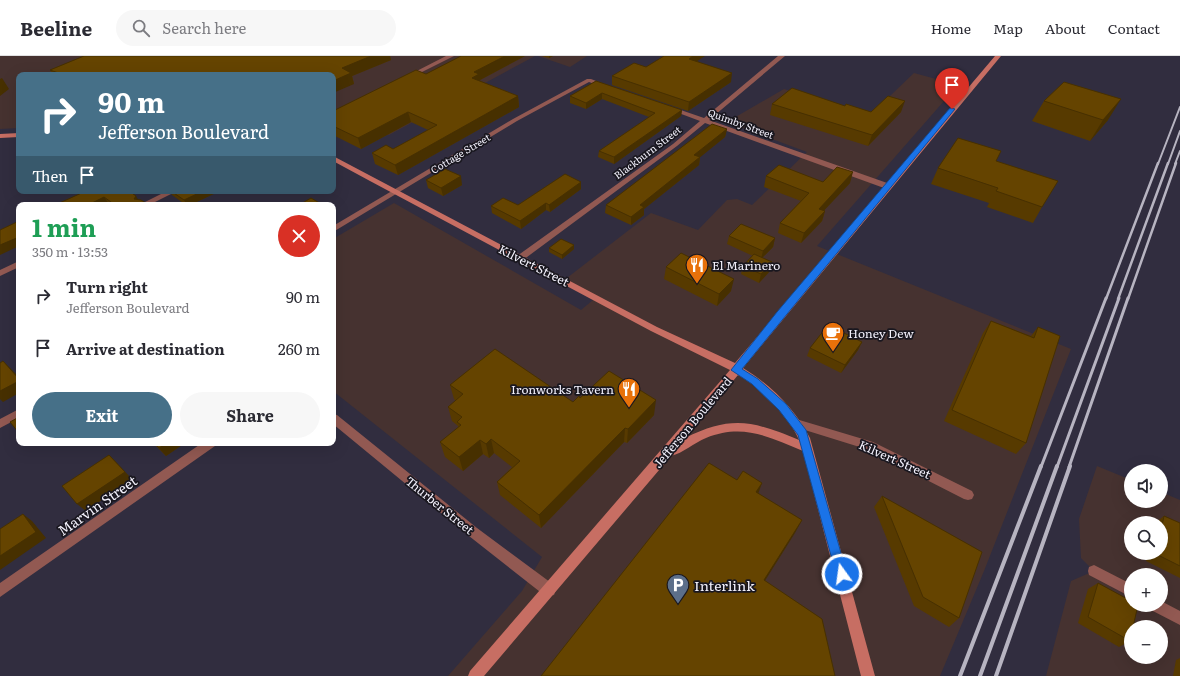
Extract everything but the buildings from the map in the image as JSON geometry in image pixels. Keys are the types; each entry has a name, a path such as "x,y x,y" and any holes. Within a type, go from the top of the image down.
{"main road":[{"name":"Jefferson Boulevard","path":"475,676 666,454 887,186 998,56"},
{"path":"0,136 16,135"},
{"name":"Kilvert Street","path":"336,160 520,258 736,370 755,382 782,407 803,433 808,448 868,676"},
{"path":"666,454 701,434 725,428 751,428 808,448"}],"street":[{"path":"402,80 451,56"},
{"name":"Blackburn Street","path":"520,258 706,120 782,56"},
{"name":"Cottage Street","path":"336,227 515,120 589,80 611,87"},
{"name":"Quimby Street","path":"662,105 887,186"},
{"path":"149,202 167,194"},
{"path":"0,273 16,265"},
{"path":"0,424 16,415"},
{"name":"Thurber Street","path":"336,420 467,527 549,590"},
{"name":"Kilvert Street","path":"796,423 869,445 943,481 968,495"},
{"name":"Marvin Street","path":"0,591 207,446"},
{"path":"1094,571 1124,587"},
{"path":"1168,612 1180,618"}],"shaded area":[{"path":"0,56 535,56 389,135 342,113 336,116 336,72 16,72 16,128 0,129"},
{"path":"538,56 587,56 570,67"},
{"path":"914,73 958,85 817,246 1071,349 984,571 940,676 448,676 522,591 542,557 336,393 336,237 394,203 581,310 593,300 563,281 651,213 698,230 727,200 737,199 752,205 807,152 727,122 784,89 868,117"},
{"path":"1097,466 1124,477 1124,508 1168,508 1168,495 1180,500 1180,676 1046,676 1071,581 1094,571 1081,558 1079,519"}],"railway":[{"path":"1158,164 1180,107"},
{"path":"1168,164 1180,131"},
{"path":"1175,164 1180,151"},
{"path":"1106,299 1158,163"},
{"path":"1118,299 1168,163"},
{"path":"1128,299 1176,163"},
{"path":"1041,467 1106,298"},
{"path":"1057,467 1119,298"},
{"path":"1069,467 1128,298"},
{"path":"960,676 1041,466"},
{"path":"980,676 1057,466"},
{"path":"996,676 1070,466"}],"place":[{"name":"El Marinero","path":"697,284"},
{"name":"Honey Dew","path":"833,352"},
{"name":"Ironworks Tavern","path":"629,408"},
{"name":"Interlink","path":"678,604"}],"route":[{"path":"842,574 803,433 782,407 755,382 736,370 780,314 854,228 887,186 952,109"}]}
